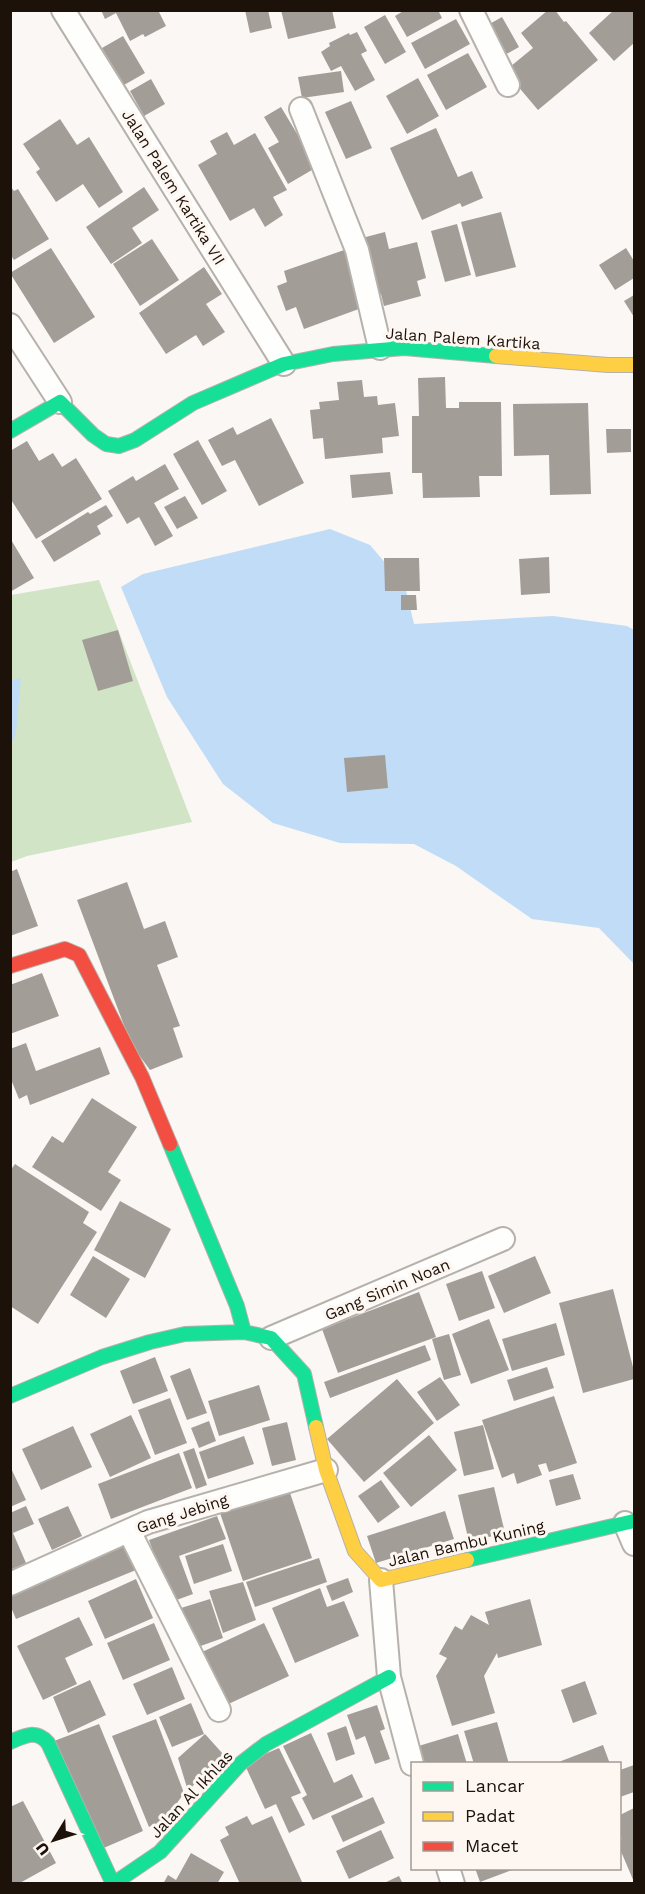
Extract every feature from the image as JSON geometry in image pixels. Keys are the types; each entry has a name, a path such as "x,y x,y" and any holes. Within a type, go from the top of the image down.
{"street":[{"name":"Jalan Palem Kartika VII","path":"63,10 284,364"},
{"path":"471,10 508,85"},
{"path":"301,109 357,250 380,348"},
{"path":"10,325 60,402 10,431"},
{"name":"Jalan Palem Kartika","path":"60,402 93,435 106,444 119,446 135,440 193,403 225,388 284,364 333,354 380,348 404,348 608,365 634,365"},
{"path":"10,966 65,949 79,955 142,1077 237,1306 244,1332"},
{"name":"Gang Simin Noan","path":"271,1338 503,1239"},
{"path":"10,1396 102,1357 185,1334 244,1332 271,1338"},
{"name":"Jalan Bambu Kuning","path":"271,1338 304,1374 326,1470 355,1551 381,1580 630,1522"},
{"name":"Gang Jebing","path":"10,1584 148,1522 326,1470"},
{"path":"630,1522 634,1544"},
{"path":"129,1531 219,1710"},
{"path":"381,1580 389,1677 411,1762"},
{"name":"Jalan Al Ikhlas","path":"113,1884 160,1852 240,1764 266,1744 389,1677"},
{"path":"10,1742 32,1733 42,1736 48,1743 113,1884"}],"green space":[{"path":"99,580 192,822 27,856 11,862 11,595"}],"water":[{"path":"330,529 370,545 405,586 414,624 553,616 627,626 634,630 634,964 599,928 532,919 456,866 414,844 340,843 273,823 223,784 167,697 121,587 143,574"},
{"path":"21,678 16,733 11,745 11,680"}],"building":[{"path":"101,10 158,10 166,26 145,37 143,34 130,41 116,13 105,19"},
{"path":"245,10 268,10 272,28 250,33"},
{"path":"281,10 332,10 336,28 288,39"},
{"path":"405,10 438,10 442,18 407,37 395,16"},
{"path":"548,10 555,10 564,22 566,21 598,60 538,110 505,71 533,48 521,33"},
{"path":"614,10 634,10 634,43 614,61 589,33"},
{"path":"385,15 406,52 385,64 364,27"},
{"path":"502,17 519,47 503,56 486,26"},
{"path":"456,19 470,44 425,69 411,43"},
{"path":"357,32 367,51 361,54 375,80 355,91 341,66 331,71 321,52 330,46 329,43 349,33 350,35"},
{"path":"123,36 145,73 124,85 102,48"},
{"path":"468,53 487,87 446,110 427,75"},
{"path":"341,71 344,92 302,98 298,77"},
{"path":"418,78 439,116 407,134 386,96"},
{"path":"151,79 165,104 144,116 130,91"},
{"path":"351,101 372,148 346,159 325,112"},
{"path":"281,107 317,167 288,184 268,148 279,142 264,117"},
{"path":"60,119 77,145 89,137 123,192 99,208 83,184 56,202 36,172 40,169 23,144"},
{"path":"436,128 458,177 472,171 483,198 462,207 460,203 422,220 390,148"},
{"path":"227,132 234,145 255,133 287,190 273,197 283,215 265,227 254,208 230,221 198,165 217,154 210,141"},
{"path":"10,186 14,191 18,189 49,239 14,260 10,254"},
{"path":"144,187 159,210 132,228 142,243 111,264 86,227"},
{"path":"501,212 516,267 476,277 461,222"},
{"path":"457,224 471,275 445,282 431,231"},
{"path":"385,232 389,249 417,242 426,278 417,281 421,296 384,306 381,294 378,295 362,238"},
{"path":"152,239 179,280 140,306 113,264"},
{"path":"51,248 95,317 54,343 10,273"},
{"path":"626,248 634,261 634,278 615,290 599,265"},
{"path":"347,249 367,306 304,329 296,307 286,311 277,286 287,282 284,271"},
{"path":"204,267 222,294 206,304 225,332 203,346 196,335 166,354 139,313"},
{"path":"634,295 634,317 624,301"},
{"path":"445,377 446,408 459,408 459,402 501,402 502,476 479,476 480,497 423,498 422,473 412,473 412,416 419,416 418,378"},
{"path":"362,380 364,397 377,396 378,405 395,403 399,436 382,438 383,453 325,459 323,438 313,439 310,410 320,409 319,402 339,400 337,382"},
{"path":"588,403 591,494 550,495 549,455 514,456 513,404"},
{"path":"271,418 304,483 259,506 235,460 222,466 208,440 233,427 237,435"},
{"path":"606,429 631,429 631,452 607,453"},
{"path":"198,440 227,491 202,505 173,454"},
{"path":"27,441 39,461 53,453 62,467 76,458 102,499 36,539 10,498 10,451"},
{"path":"165,464 179,489 154,503 173,536 155,546 139,517 127,524 108,491 133,476 136,481"},
{"path":"390,472 393,494 352,498 350,475"},
{"path":"185,496 198,518 177,529 164,507"},
{"path":"106,505 113,516 97,526 101,534 54,562 41,541 88,512 90,514"},
{"path":"10,538 34,578 10,592"},
{"path":"549,557 550,593 521,595 519,559"},
{"path":"384,558 419,558 420,591 385,591"},
{"path":"401,595 416,595 417,610 401,610"},
{"path":"118,630 133,681 98,691 82,640"},
{"path":"385,755 388,788 347,792 344,758"},
{"path":"17,869 38,926 10,936 10,872"},
{"path":"127,882 144,929 165,921 178,957 157,965 180,1026 173,1028 183,1057 150,1070 131,1044 77,900"},
{"path":"42,973 59,1016 10,1034 10,985"},
{"path":"26,1043 36,1071 100,1047 110,1074 30,1105 27,1095 19,1099 10,1077 10,1049"},
{"path":"92,1098 137,1127 108,1172 121,1180 101,1211 32,1167 52,1136 63,1143"},
{"path":"15,1164 89,1212 83,1223 97,1232 38,1324 10,1306 10,1171"},
{"path":"120,1201 171,1229 145,1278 94,1250"},
{"path":"93,1256 130,1279 106,1318 70,1295"},
{"path":"535,1256 551,1293 504,1313 488,1276"},
{"path":"482,1271 495,1308 459,1321 446,1284"},
{"path":"613,1289 634,1371 634,1379 583,1393 559,1303"},
{"path":"419,1292 436,1337 338,1373 322,1329"},
{"path":"489,1319 509,1370 471,1384 452,1334"},
{"path":"556,1323 565,1355 512,1371 502,1339"},
{"path":"449,1334 461,1375 444,1380 432,1339"},
{"path":"425,1345 431,1360 330,1398 324,1382"},
{"path":"155,1357 168,1391 133,1404 120,1371"},
{"path":"547,1367 554,1388 514,1401 507,1380"},
{"path":"190,1368 207,1413 187,1420 170,1376"},
{"path":"440,1377 460,1405 437,1421 417,1392"},
{"path":"397,1379 434,1423 364,1482 327,1439"},
{"path":"259,1385 270,1420 219,1436 208,1401"},
{"path":"554,1396 577,1463 549,1472 546,1463 538,1465 542,1475 517,1484 514,1473 502,1478 482,1420"},
{"path":"170,1398 187,1443 155,1455 138,1410"},
{"path":"131,1415 151,1458 110,1477 90,1434"},
{"path":"209,1421 216,1441 199,1448 191,1428"},
{"path":"287,1422 296,1460 272,1466 262,1428"},
{"path":"483,1425 494,1469 464,1476 454,1432"},
{"path":"73,1426 92,1467 41,1490 22,1449"},
{"path":"429,1435 457,1470 411,1507 383,1473"},
{"path":"244,1436 254,1464 208,1479 199,1452"},
{"path":"194,1448 207,1485 196,1489 183,1452"},
{"path":"179,1453 192,1488 111,1519 98,1484"},
{"path":"10,1466 26,1500 10,1507"},
{"path":"573,1474 581,1499 556,1506 549,1480"},
{"path":"381,1480 400,1507 378,1523 358,1496"},
{"path":"288,1487 312,1558 243,1581 219,1510"},
{"path":"494,1487 505,1533 469,1542 458,1495"},
{"path":"26,1506 34,1524 13,1533 26,1563 10,1570 10,1513"},
{"path":"68,1506 82,1536 52,1550 38,1519"},
{"path":"445,1511 454,1539 376,1563 367,1536"},
{"path":"217,1516 226,1539 179,1556 193,1594 171,1602 149,1540"},
{"path":"124,1540 136,1570 16,1619 10,1605 10,1586"},
{"path":"223,1544 232,1571 194,1584 185,1556"},
{"path":"319,1558 327,1582 255,1607 246,1582"},
{"path":"348,1578 353,1592 332,1601 326,1586"},
{"path":"136,1579 153,1618 105,1639 88,1601"},
{"path":"243,1582 256,1620 223,1633 209,1591"},
{"path":"320,1588 327,1607 344,1601 359,1636 295,1663 272,1608"},
{"path":"210,1599 223,1638 195,1648 181,1608"},
{"path":"530,1599 542,1645 498,1658 497,1653 484,1676 495,1713 452,1726 436,1676 447,1658 439,1654 455,1626 462,1630 471,1615 489,1625 485,1612"},
{"path":"79,1617 93,1645 65,1658 77,1684 43,1700 17,1646"},
{"path":"154,1623 170,1660 123,1680 107,1643"},
{"path":"264,1623 289,1676 224,1706 200,1653"},
{"path":"172,1667 185,1699 147,1715 133,1684"},
{"path":"90,1680 106,1715 68,1733 53,1697"},
{"path":"585,1681 597,1714 573,1723 561,1690"},
{"path":"191,1703 204,1734 172,1747 159,1717"},
{"path":"377,1705 385,1729 380,1731 390,1759 375,1764 365,1736 356,1740 347,1715"},
{"path":"156,1719 184,1793 166,1819 149,1827 112,1736"},
{"path":"497,1722 508,1762 473,1762 464,1731"},
{"path":"99,1724 143,1831 99,1850 54,1741"},
{"path":"346,1726 355,1754 336,1761 327,1733"},
{"path":"311,1733 334,1783 352,1774 363,1797 313,1820 302,1798 307,1795 283,1746"},
{"path":"205,1734 223,1754 188,1791 178,1758"},
{"path":"458,1734 466,1762 416,1762 412,1748"},
{"path":"603,1745 609,1762 559,1762"},
{"path":"279,1748 301,1793 291,1797 305,1825 289,1833 276,1804 265,1809 244,1763"},
{"path":"634,1765 634,1792 621,1797 621,1770"},
{"path":"373,1797 385,1823 343,1842 331,1816"},
{"path":"23,1801 56,1863 18,1884 10,1884 10,1807"},
{"path":"634,1808 634,1882 621,1851 621,1814"},
{"path":"247,1816 252,1825 272,1816 303,1884 240,1884 220,1840 229,1835 225,1827"},
{"path":"381,1830 394,1858 349,1879 336,1851"},
{"path":"191,1853 224,1872 217,1884 163,1884 168,1875 176,1880"},
{"path":"476,1870 512,1870 480,1882"},
{"path":"399,1876 403,1884 382,1884"}],"traffic: fast":[{"path":"10,431 60,402 93,435 106,444 119,446 135,440 193,403 284,364 333,354 404,348 496,356"},
{"path":"170,1144 237,1306 244,1332"},
{"path":"10,1396 102,1357 150,1342 185,1334 244,1332 271,1338 304,1374 316,1427"},
{"path":"467,1560 634,1521"},
{"path":"10,1742 35,1735 48,1743 113,1884 160,1852 240,1764 266,1744 389,1677"}],"traffic: slow":[{"path":"496,356 634,365"},
{"path":"316,1427 326,1470 355,1551 381,1580 467,1560"}],"traffic: jam":[{"path":"10,966 65,949 79,955 142,1077 170,1144"}]}
